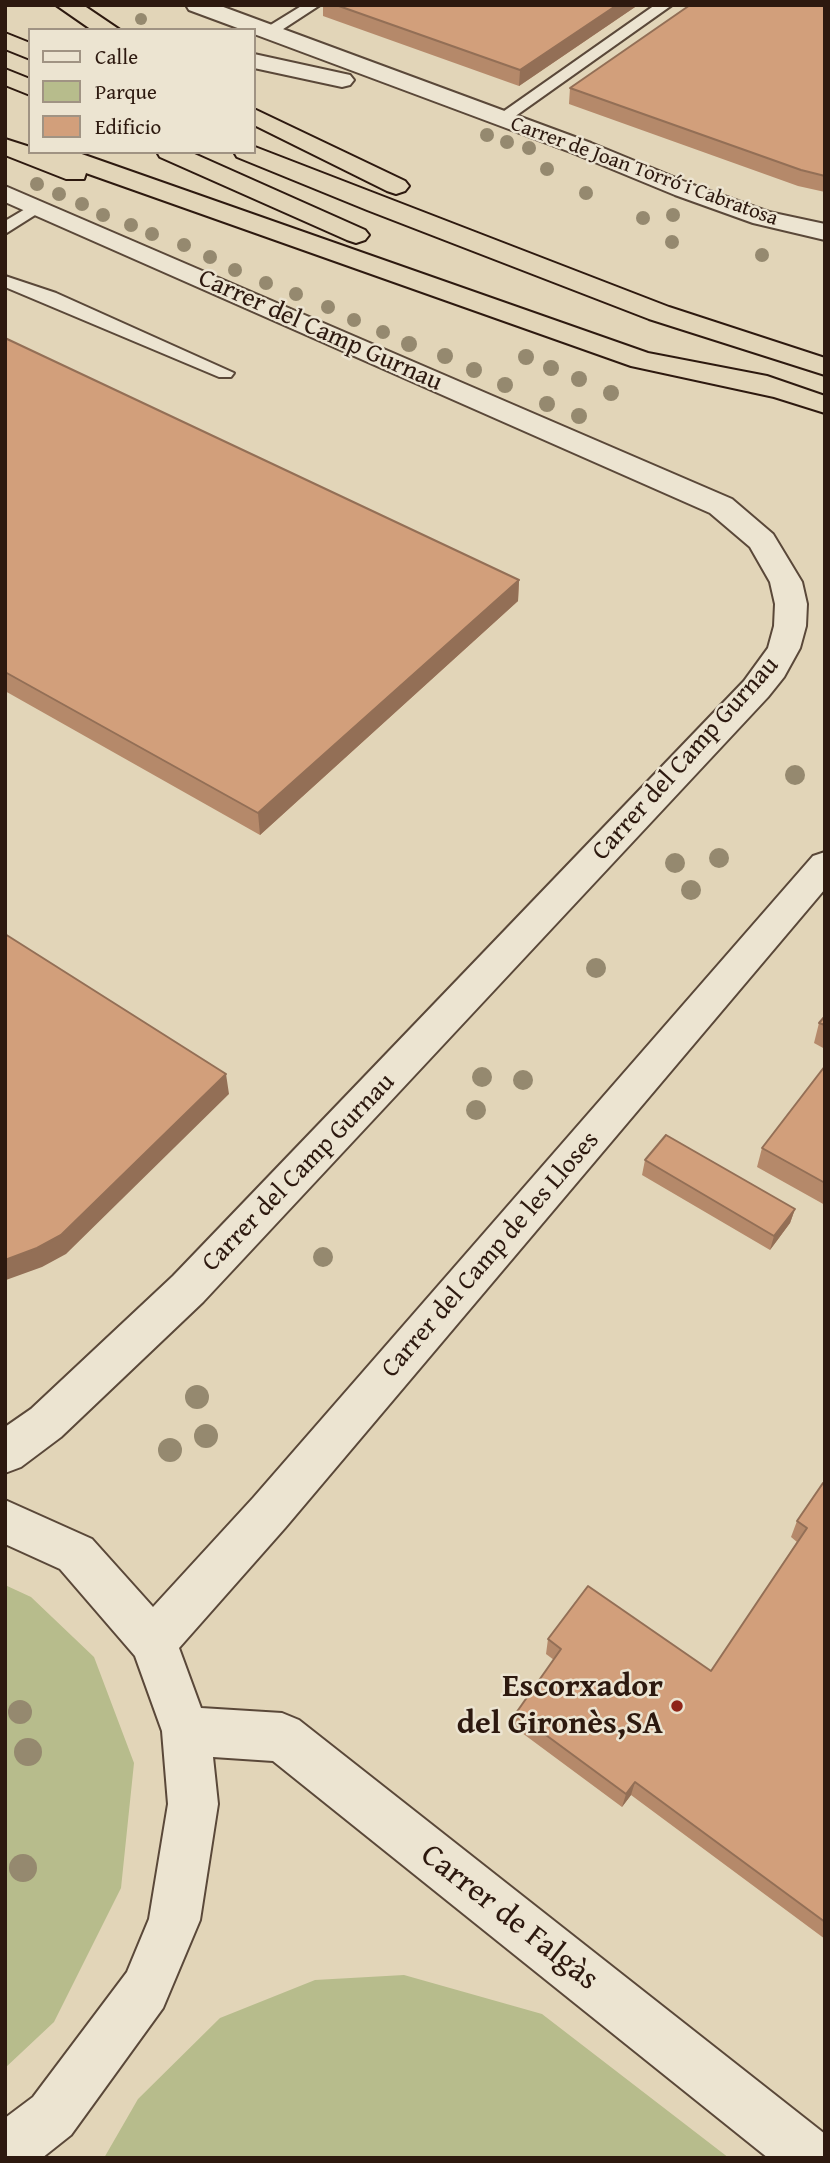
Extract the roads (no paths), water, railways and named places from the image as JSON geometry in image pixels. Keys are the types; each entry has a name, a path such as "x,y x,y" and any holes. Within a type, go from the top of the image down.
{"highway":[{"path":"67,5 106,28"},
{"path":"5,40 28,51"},
{"path":"5,76 28,87"},
{"path":"256,117 357,169 550,251 703,327"},
{"path":"5,133 28,143"},
{"path":"5,146 117,191 188,214 272,230"},
{"path":"58,154 641,360 780,390"},
{"path":"173,154 348,232 643,344 825,405"},
{"path":"251,154 376,205 703,327 825,367"}],"street":[{"name":"Carrer de Joan Torró i Cabratosa","path":"197,5 749,213 825,232"},
{"name":"Carrer de Joan Torró i Cabratosa","path":"256,61 464,105"},
{"name":"Carrer del Camp Gurnau","path":"5,193 721,506 762,541 777,561 786,582 791,615 784,648 773,669 558,901 188,1289 46,1423 5,1452"},
{"name":"Carrer del Camp de les Lloses","path":"153,1642 278,1503 825,865"},
{"path":"5,1521 76,1554 153,1642 186,1731 193,1804 174,1920 145,1990 52,2116 5,2152"},
{"name":"Carrer de Falgàs","path":"186,1731 282,1737 812,2158"}],"lane":[{"path":"269,32 313,5"},
{"path":"502,119 665,5"},
{"path":"5,229 37,207"},
{"path":"5,281 50,297 225,373"}],"place":[{"name":"Escorxador del Gironès,SA","path":"677,1706"}]}
